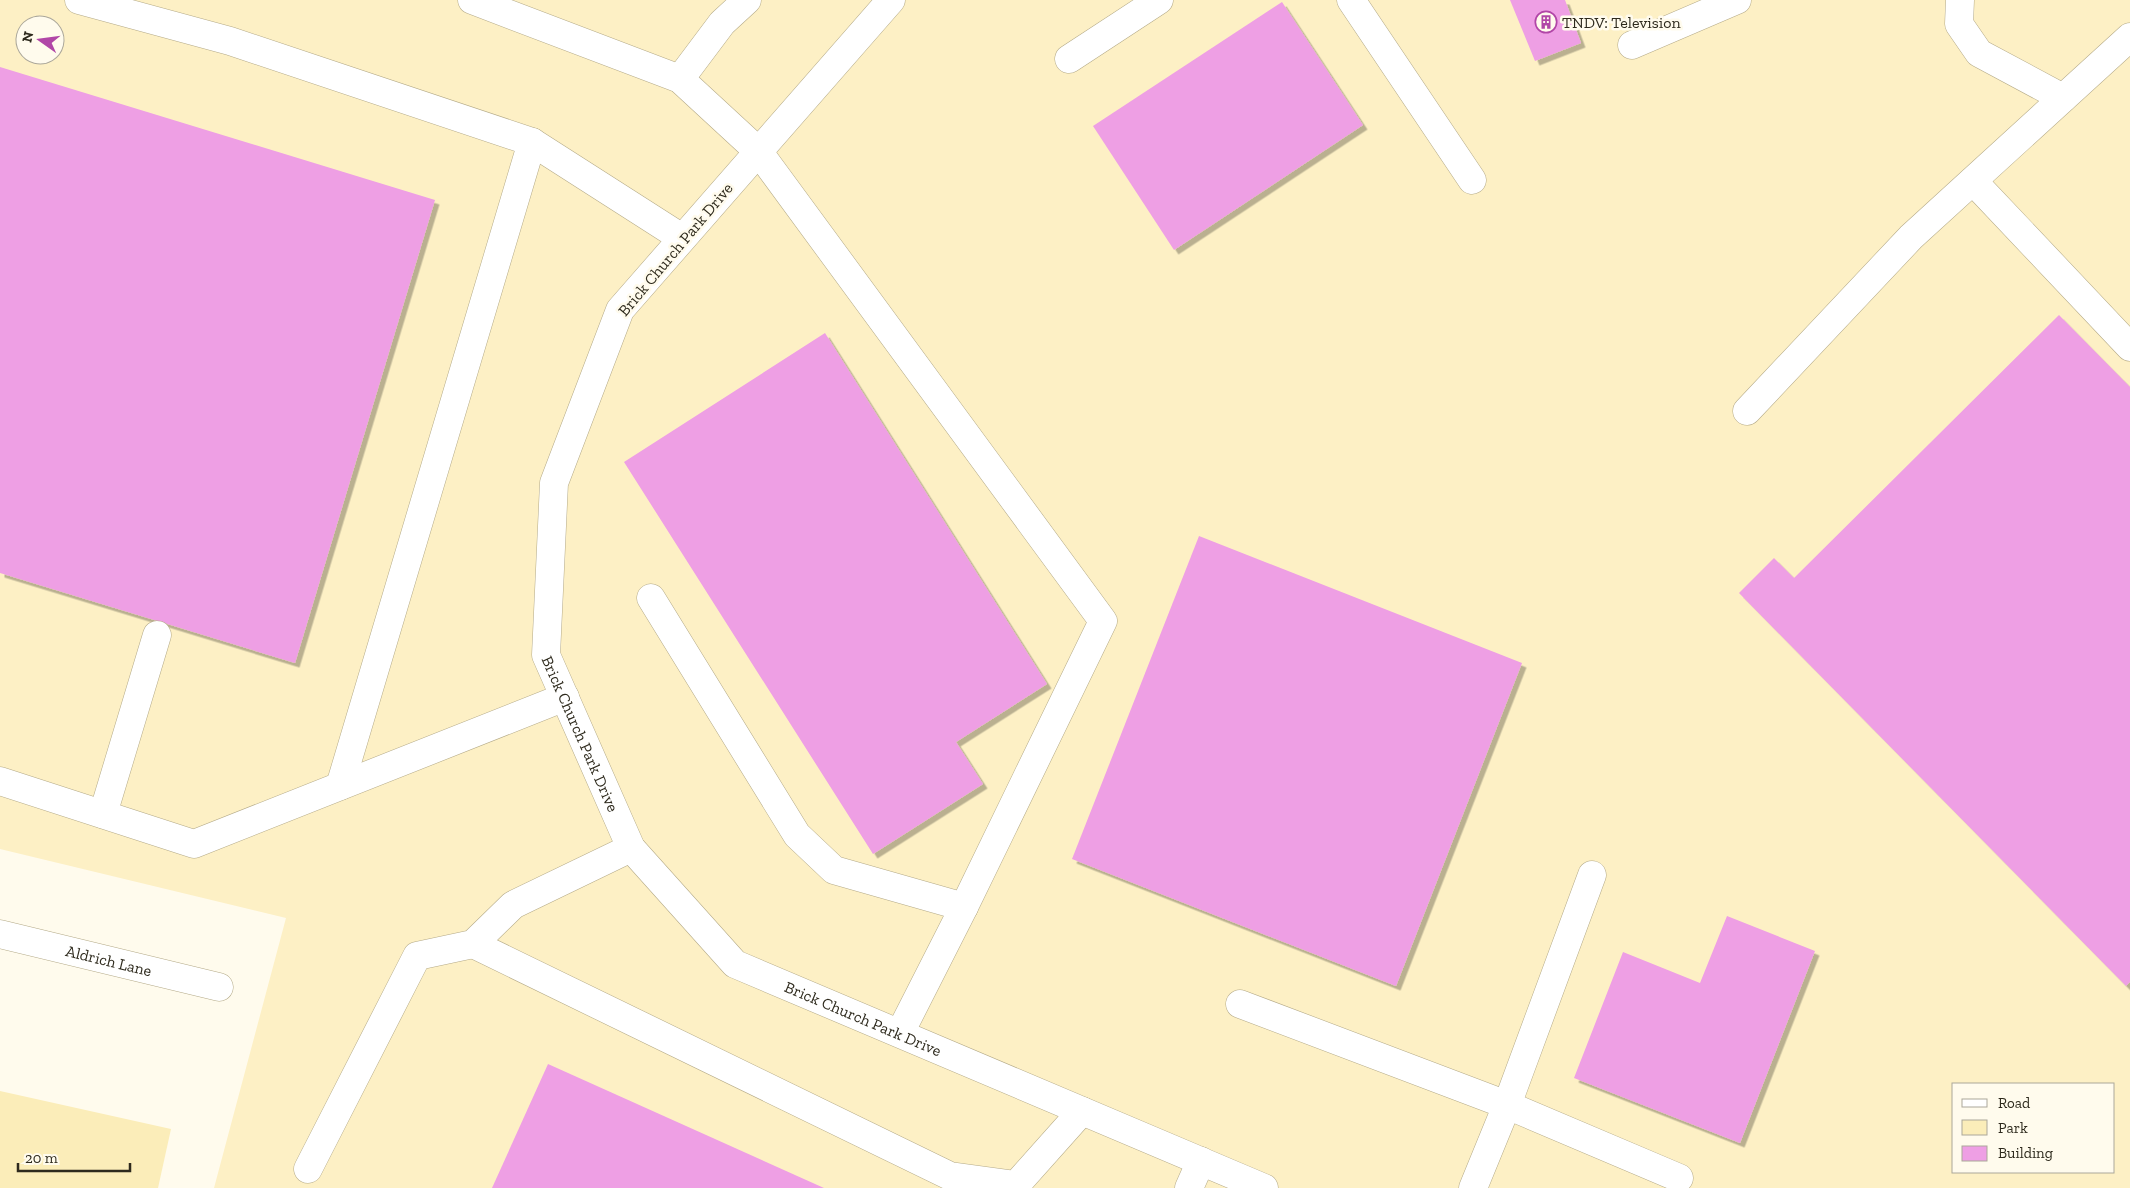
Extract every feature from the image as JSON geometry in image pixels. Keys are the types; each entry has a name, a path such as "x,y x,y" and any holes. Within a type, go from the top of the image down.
{"street":[{"path":"80,0 230,41 532,142 682,238"},
{"path":"472,0 680,79 758,151 1103,621 964,907 900,1033"},
{"path":"680,79 722,23 747,0"},
{"name":"Brick Church Park Drive","path":"891,0 620,310 554,484 546,655 631,848 735,964 1264,1188"},
{"path":"1068,59 1159,0"},
{"path":"1352,0 1472,180"},
{"path":"1632,45 1737,0"},
{"path":"1960,0 1959,24 1979,53 2063,98"},
{"path":"1747,411 1911,238 2130,37"},
{"path":"340,786 532,142"},
{"path":"1973,181 2130,347"},
{"path":"651,598 797,835 834,870 964,907"},
{"path":"103,814 157,635"},
{"path":"0,781 194,844 565,697"},
{"path":"308,1169 417,956 472,944 513,905 631,848"},
{"path":"1473,1188 1507,1105 1592,875"},
{"name":"Aldrich Lane","path":"0,934 219,987"},
{"path":"472,944 950,1176 1016,1185 1082,1111"},
{"path":"1240,1004 1507,1105 1678,1178"},
{"path":"1189,1188 1201,1161"}],"shaded area":[{"path":"0,0 2130,0 2130,1188 214,1188 286,918 0,849"}],"green space":[{"path":"0,1091 171,1129 158,1188 0,1188"}],"building":[{"name":"TNDV: Television","path":"1510,0 1565,0 1581,43 1535,61"},
{"path":"1282,2 1363,125 1174,250 1093,126"},
{"path":"0,67 435,200 295,663 0,573"},
{"path":"2059,315 2130,387 2130,982 2126,986 1739,593 1774,558 1794,578"},
{"path":"825,333 1047,684 956,742 983,784 873,854 624,462"},
{"path":"1199,536 1522,663 1396,986 1072,859"},
{"path":"1727,916 1815,951 1740,1143 1574,1078 1623,952 1700,983"},
{"path":"548,1064 824,1188 492,1188"}],"place":[{"name":"TNDV: Television","path":"1546,22"}]}
